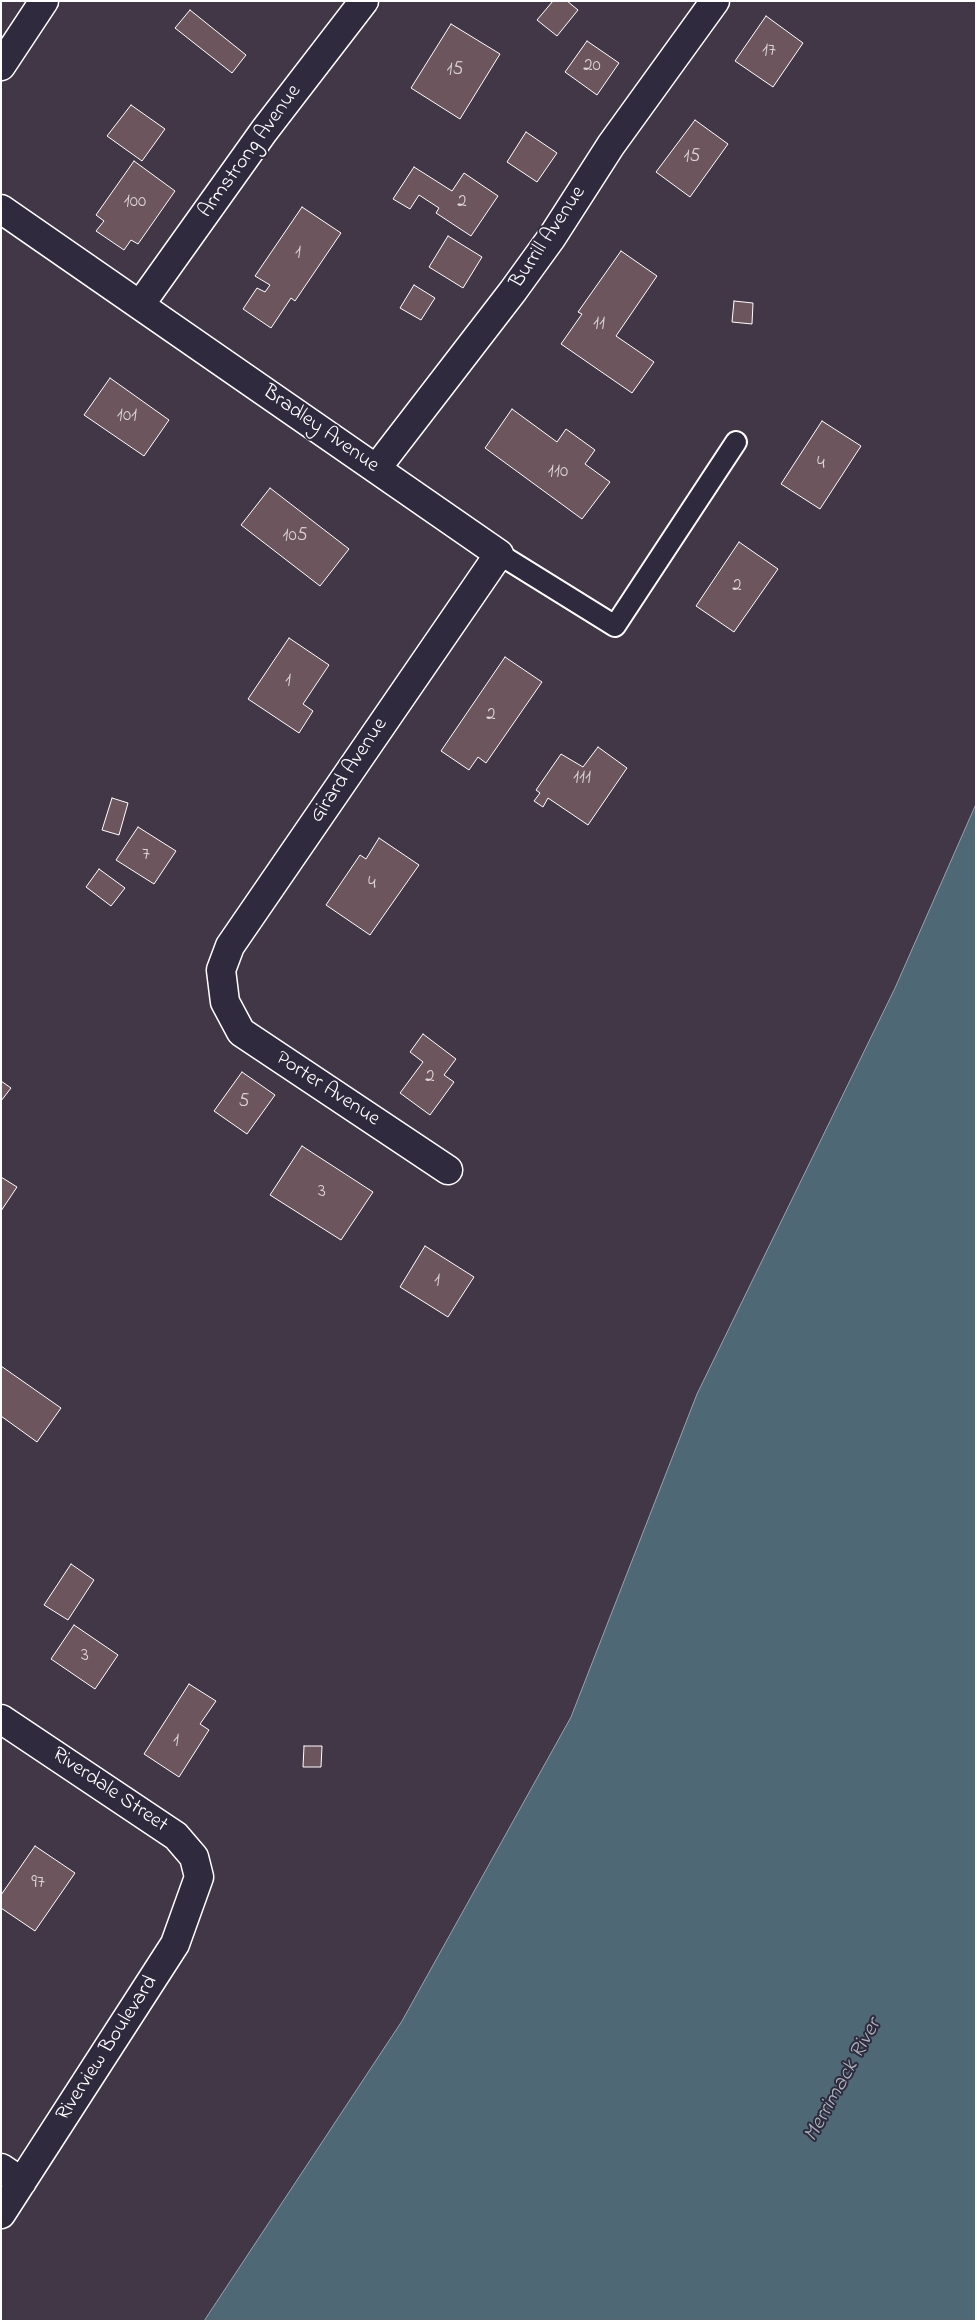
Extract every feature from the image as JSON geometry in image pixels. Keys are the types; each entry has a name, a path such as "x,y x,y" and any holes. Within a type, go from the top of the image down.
{"street":[{"path":"1,66 44,1"},
{"name":"Armstrong Avenue","path":"140,305 264,131 364,1"},
{"name":"Burrill Avenue","path":"376,469 552,237 611,145 714,1"},
{"name":"Bradley Avenue","path":"1,209 499,554"},
{"name":"Girard Avenue","path":"223,995 221,970 230,946 499,554"},
{"name":"Porter Avenue","path":"223,995 231,1017 241,1032 448,1170"},
{"name":"Riverdale Street","path":"1,1719 176,1836 194,1856 199,1876"},
{"name":"Riverview Boulevard","path":"1,2214 12,2175 175,1944 199,1876"}],"lane":[{"path":"499,554 615,626 736,442"}],"water":[{"name":"Merrimack River","path":"976,804 976,2321 204,2321 402,2021 571,1717 697,1394 895,988"}],"building":[{"path":"553,1 567,1 578,10 557,36 537,20"},
{"path":"190,10 246,55 232,73 175,28"},
{"path":"766,16 803,43 773,87 735,61"},
{"path":"451,24 500,54 460,119 411,88"},
{"path":"587,41 619,63 597,95 565,72"},
{"path":"131,105 165,129 142,161 107,136"},
{"path":"695,120 728,144 690,197 656,172"},
{"path":"526,132 557,153 537,182 507,162"},
{"path":"134,161 175,191 138,244 131,240 124,250 96,231 104,221 96,215"},
{"path":"414,167 452,191 464,173 498,196 471,236 436,213 439,208 419,195 410,209 393,199"},
{"path":"302,207 341,233 295,301 291,298 271,328 243,309 257,288 265,292 270,285 255,276"},
{"path":"448,236 482,257 463,288 429,267"},
{"path":"621,251 657,276 616,336 654,362 632,393 561,344 582,314 578,312"},
{"path":"414,285 435,298 421,320 400,308"},
{"path":"734,301 753,303 752,324 732,322"},
{"path":"110,378 169,420 144,456 84,415"},
{"path":"512,409 557,442 566,429 595,450 585,464 610,482 582,519 485,448"},
{"path":"822,421 861,446 820,509 781,484"},
{"path":"270,488 349,549 320,586 241,525"},
{"path":"739,542 778,569 734,632 696,606"},
{"path":"289,638 329,665 303,704 313,711 299,733 248,699"},
{"path":"505,657 542,682 486,763 478,757 469,770 441,751"},
{"path":"598,747 627,768 588,825 548,798 543,807 534,801 540,793 536,790 561,754 583,767"},
{"path":"112,798 128,803 119,835 102,830"},
{"path":"138,827 176,851 154,884 116,860"},
{"path":"379,838 419,865 370,935 326,905 360,855 366,859"},
{"path":"99,869 125,888 111,906 86,887"},
{"path":"423,1034 456,1059 444,1075 454,1082 430,1115 400,1093 423,1062 410,1052"},
{"path":"242,1072 275,1095 247,1134 214,1111"},
{"path":"1,1081 11,1088 1,1101"},
{"path":"302,1146 373,1192 341,1240 270,1195"},
{"path":"1,1177 17,1187 1,1211"},
{"path":"425,1246 474,1277 448,1317 400,1287"},
{"path":"1,1366 61,1408 37,1442 1,1416"},
{"path":"71,1564 94,1580 68,1620 44,1605"},
{"path":"74,1625 118,1655 95,1689 51,1659"},
{"path":"189,1684 216,1701 200,1724 209,1730 179,1777 144,1754"},
{"path":"304,1746 322,1746 321,1767 303,1767"},
{"path":"35,1846 75,1873 35,1931 1,1908 1,1895"}]}
